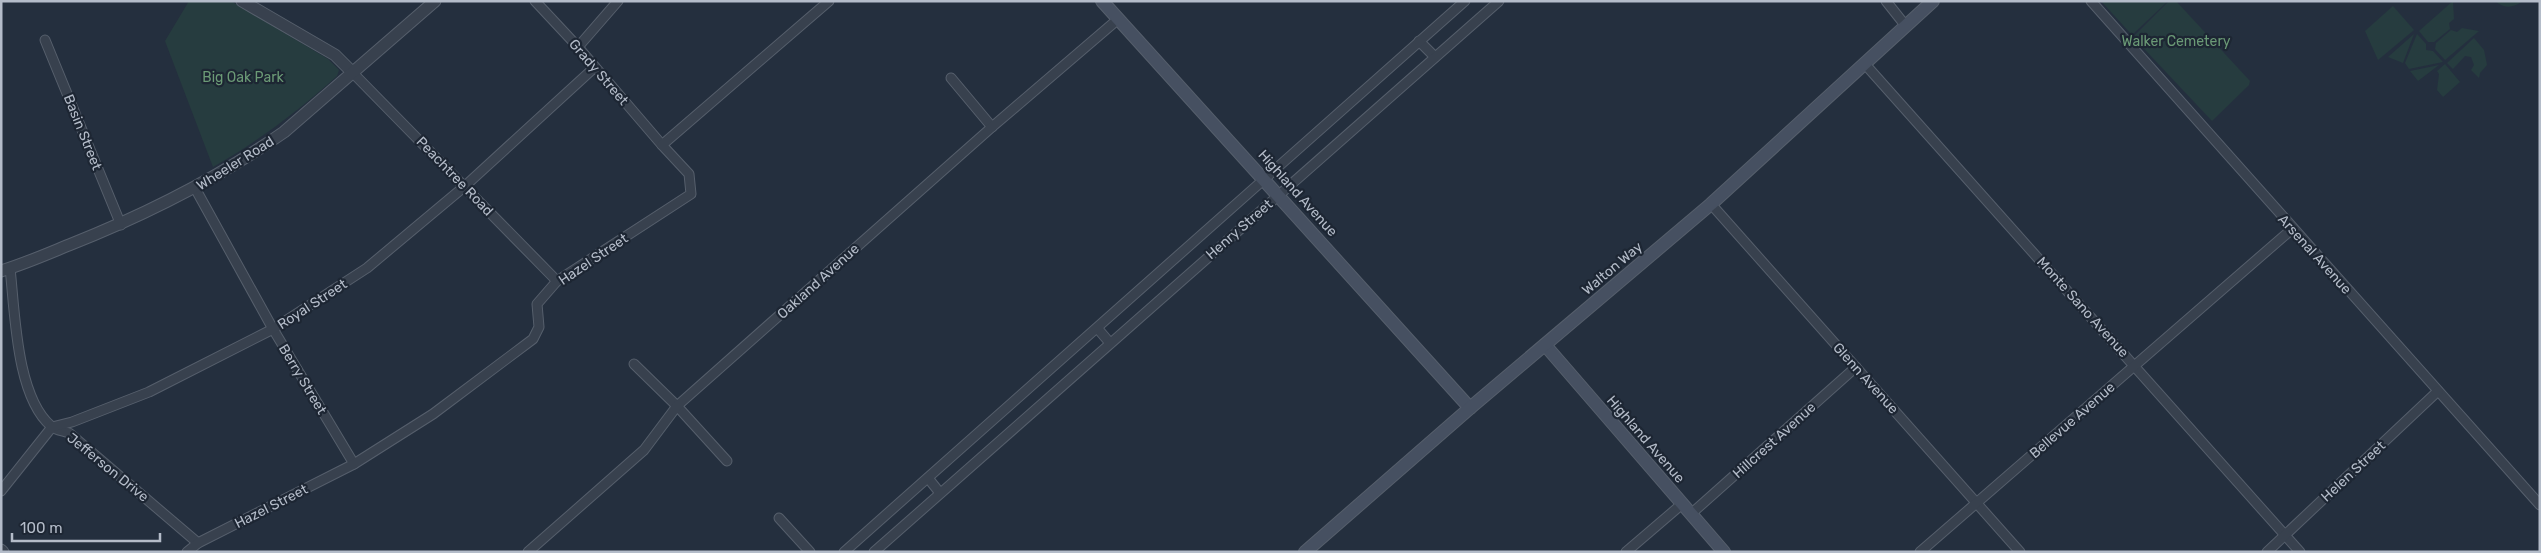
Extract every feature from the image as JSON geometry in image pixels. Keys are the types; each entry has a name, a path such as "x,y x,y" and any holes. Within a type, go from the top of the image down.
{"main road":[{"name":"Highland Avenue","path":"1102,1 1117,20 1265,178 1470,408"},
{"name":"Walton Way","path":"1305,552 1470,408 1711,204 1933,1"},
{"name":"Highland Avenue","path":"1545,346 1724,552"}],"street":[{"path":"242,1 335,55 352,72"},
{"name":"Wheeler Road","path":"6,270 121,224 195,188 284,132 435,1"},
{"name":"Grady Street","path":"535,1 595,66 662,145"},
{"path":"578,47 618,1"},
{"path":"662,145 829,1"},
{"name":"Henry Street","path":"844,552 1465,1"},
{"name":"Henry Street","path":"874,552 1499,1"},
{"path":"1886,1 1906,25"},
{"name":"Arsenal Avenue","path":"2091,1 2292,229 2540,505"},
{"name":"Oakland Avenue","path":"528,552 644,450 677,406 992,127 1117,20"},
{"name":"Basin Street","path":"45,40 121,224"},
{"path":"1419,41 1435,57"},
{"name":"Monte Sano Avenue","path":"1864,63 2300,552"},
{"name":"Royal Street","path":"52,427 72,422 149,392 273,329 367,268 465,186 595,66"},
{"name":"Peachtree Road","path":"352,72 557,281"},
{"path":"951,78 992,127"},
{"name":"Hazel Street","path":"187,552 198,543 354,464 433,414 533,338 539,326 537,304 557,281 690,194 688,174 662,145"},
{"name":"Berry Street","path":"195,188 273,329 354,464"},
{"name":"Glenn Avenue","path":"1711,204 2020,552"},
{"name":"Bellevue Avenue","path":"1920,552 2292,229"},
{"name":"Jefferson Drive","path":"6,270 22,369 31,400 52,427 69,433 198,543"},
{"path":"1098,328 1110,343"},
{"path":"634,364 677,406 727,461"},
{"name":"Hillcrest Avenue","path":"1692,513 1856,367"},
{"name":"Helen Street","path":"2267,552 2438,391"},
{"path":"1,491 52,427"},
{"path":"928,478 940,494"},
{"path":"1626,552 1682,504"},
{"path":"779,518 810,552"}],"green space":[{"name":"Big Oak Park","path":"189,1 231,1 328,59 339,70 337,76 293,113 246,147 213,167 165,41"},
{"path":"2101,1 2166,1 2167,2 2132,35"},
{"name":"Walker Cemetery","path":"2169,1 2176,1 2250,81 2249,85 2212,121 2133,37"},
{"path":"2453,1 2454,19 2449,23 2450,29 2434,42 2428,42 2419,31"},
{"path":"2495,1 2523,1 2509,7"},
{"path":"2393,6 2414,30 2378,60 2365,31"},
{"path":"2462,28 2479,31 2445,60 2435,49 2436,43 2451,30 2457,32"},
{"path":"2414,34 2403,63 2388,57"},
{"path":"2417,34 2426,44 2426,50 2433,51 2443,62 2409,69 2405,63"},
{"path":"2474,38 2484,50 2487,65 2480,73 2479,78 2471,70 2474,65 2471,57 2465,56 2453,69 2447,63"},
{"path":"2445,64 2460,82 2443,97 2437,90 2439,74 2437,71"},
{"path":"2439,65 2418,81 2410,71"}]}
